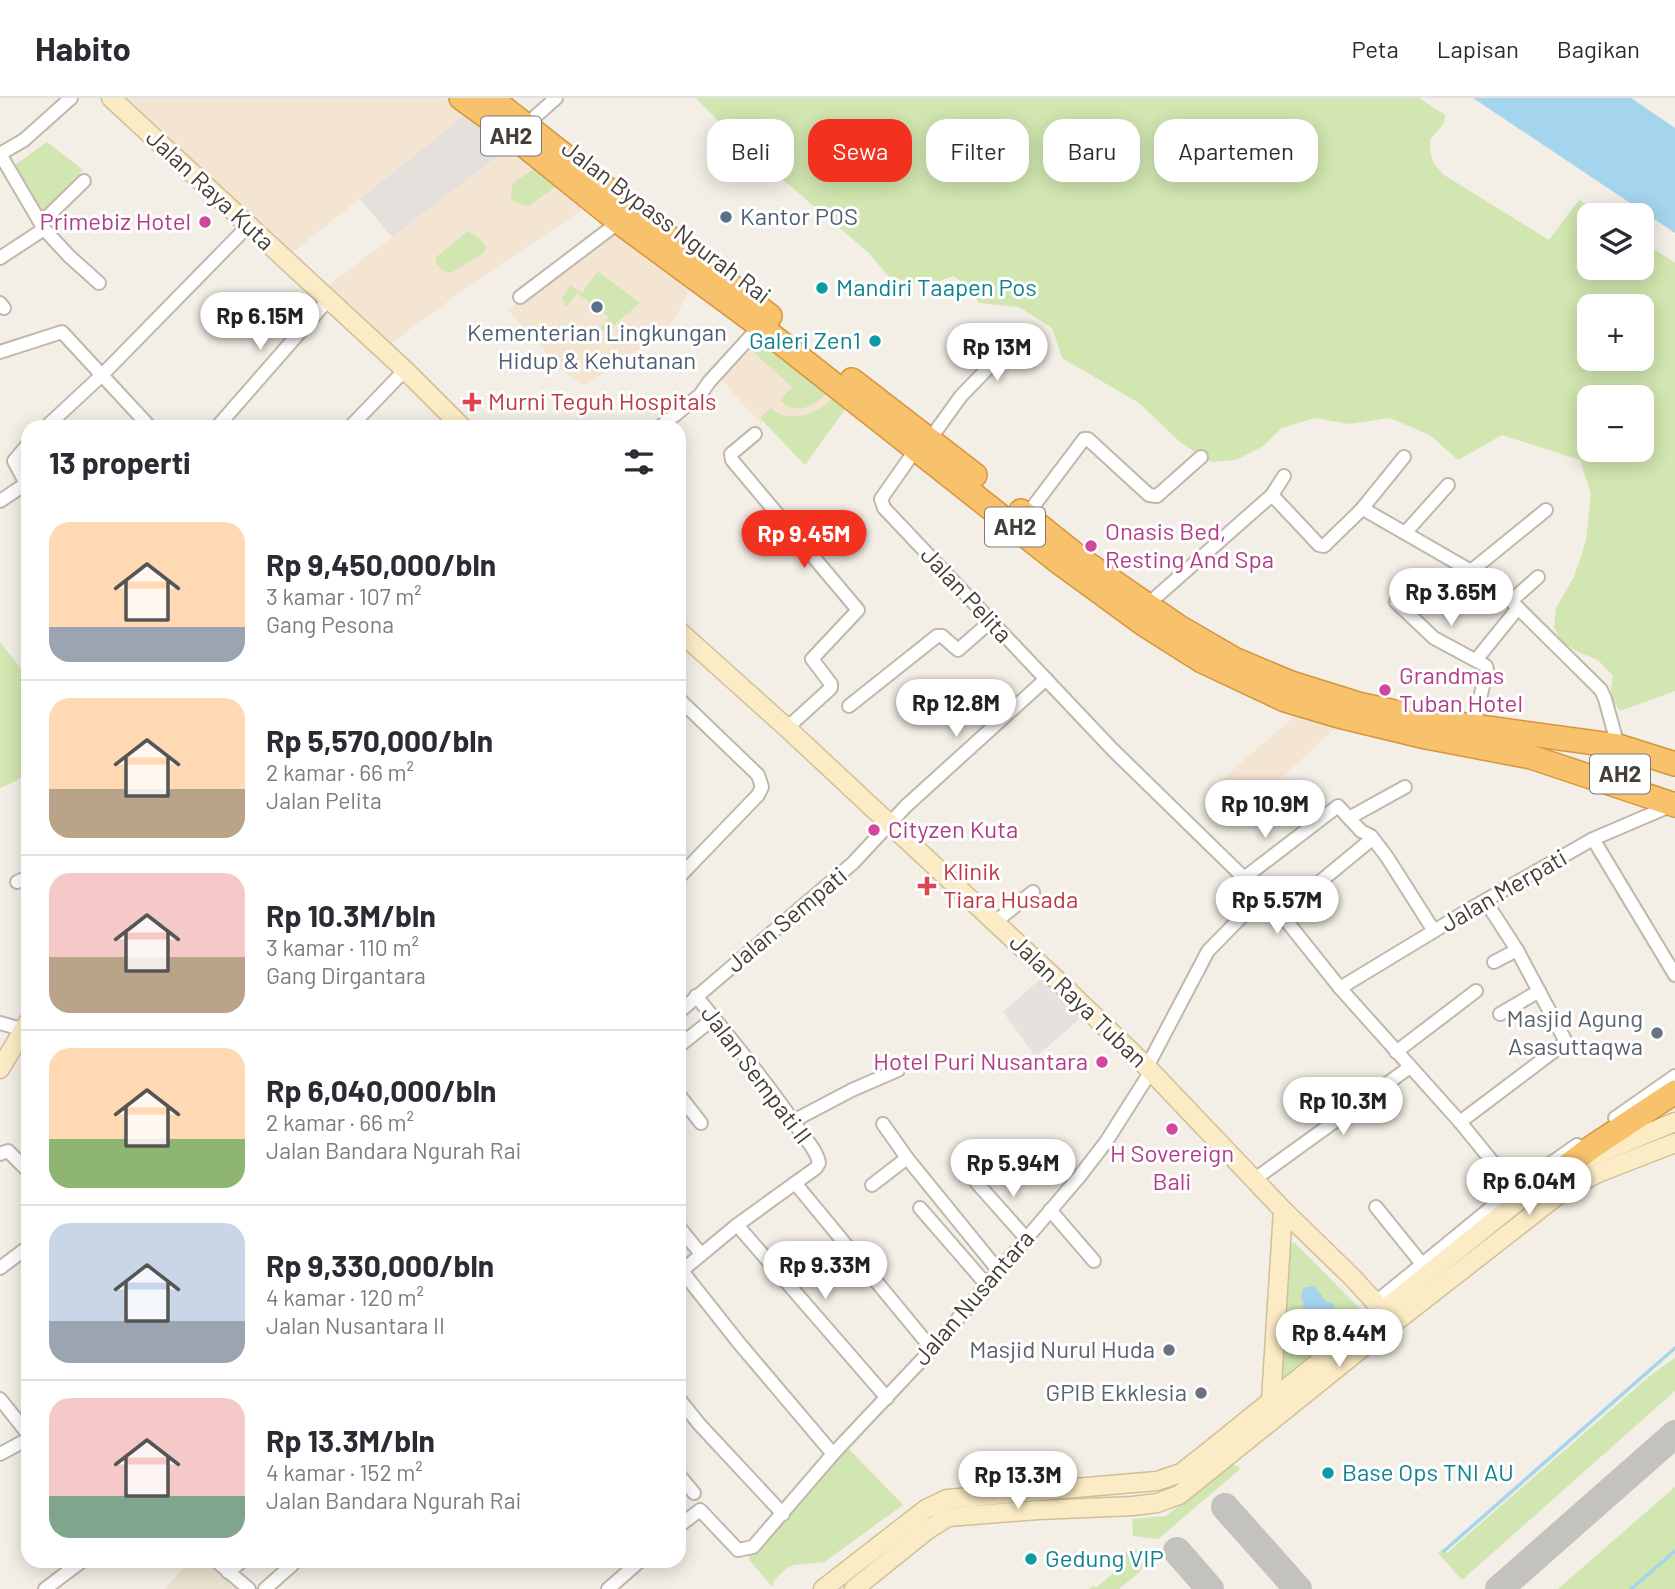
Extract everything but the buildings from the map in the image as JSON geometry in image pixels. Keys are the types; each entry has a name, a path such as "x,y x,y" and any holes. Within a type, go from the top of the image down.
{"highway":[{"name":"Jalan Bypass Ngurah Rai","path":"461,98 504,129 566,167 923,444 1060,563 1145,625 1202,661 1285,700 1339,716 1426,737 1478,745 1535,747"},
{"name":"Jalan Bypass Ngurah Rai","path":"492,98 526,125 619,222 760,327 1026,516 1082,560 1211,647 1291,683 1358,704 1473,726 1535,747"},
{"path":"1535,747 1618,746 1675,764"},
{"path":"1535,747 1674,802"},
{"name":"AH2","path":"1535,747 1614,758 1675,781"},
{"path":"1562,1170 1589,1143 1675,1092"}],"main road":[{"name":"Jalan Raya Kuta","path":"111,98 405,370 454,420"},
{"name":"Jalan Raya Tuban","path":"686,642 787,728 1149,1069 1384,1311"},
{"path":"0,1069 21,1038"},
{"path":"823,1589 865,1568 948,1517 1157,1503 1179,1495 1518,1193 1562,1170 1675,1122"},
{"path":"854,1589 865,1568 926,1508 947,1499 1173,1478 1384,1311 1562,1192 1598,1173 1675,1143"},
{"path":"1271,1400 1283,1210"},
{"path":"1098,1486 1100,1507"}],"street":[{"path":"71,98 24,140 0,154 42,226 69,256 99,283"},
{"path":"526,125 556,98"},
{"path":"0,258 42,226 84,181"},
{"path":"520,296 619,222"},
{"path":"54,420 103,374 249,226"},
{"path":"223,420 328,300"},
{"path":"669,420 700,396 709,382 760,327"},
{"path":"0,352 60,331 144,420"},
{"path":"923,444 961,396 1022,333"},
{"path":"357,420 405,370"},
{"path":"755,434 731,454 732,460 858,610 812,659 831,684 831,688 787,728"},
{"path":"1026,516 1084,439 1088,439 1149,495 1157,496 1201,457"},
{"name":"Jalan Pelita","path":"923,444 881,499 881,503 990,622 1114,750 1281,914 1340,988 1460,1122 1518,1193"},
{"path":"21,451 14,461 21,474"},
{"path":"1272,495 1320,546 1326,544 1361,510 1404,457"},
{"path":"1147,605 1272,495 1284,476"},
{"path":"1405,533 1448,485"},
{"path":"0,501 21,489"},
{"path":"1361,510 1471,571 1515,604 1601,690 1618,746"},
{"path":"1471,571 1546,510"},
{"path":"1476,660 1515,604 1538,577"},
{"path":"1396,601 1434,638 1485,665 1487,670 1473,726"},
{"path":"849,706 937,636 942,636 958,650 990,622"},
{"name":"Jalan Sempati","path":"686,1005 853,863 890,823 1046,679"},
{"path":"686,708 758,775 762,787 758,795 686,870"},
{"path":"1349,818 1405,788"},
{"name":"Jalan Merpati","path":"1340,988 1593,839 1674,802"},
{"path":"1244,878 1337,806 1361,831 1371,836 1434,931"},
{"path":"1593,839 1674,973"},
{"path":"1281,914 1367,843"},
{"path":"995,922 1032,892"},
{"name":"Jalan Nusantara","path":"686,1520 695,1512 702,1511 735,1548 753,1548 833,1454 932,1349 1105,1142 1149,1069 1208,951 1262,896"},
{"path":"1460,1122 1566,1042 1517,950 1486,902"},
{"path":"1494,962 1517,950"},
{"path":"1396,1052 1476,991"},
{"path":"1500,1014 1539,991"},
{"name":"Jalan Sempati II","path":"696,996 793,1121 819,1161 816,1168 795,1183"},
{"path":"686,1040 714,1018"},
{"path":"0,1023 21,1029"},
{"path":"1255,1179 1410,1067"},
{"path":"793,1121 852,1090 898,1070"},
{"path":"1384,1311 1422,1264 1589,1143 1675,1076"},
{"path":"686,1107 701,1123"},
{"path":"883,1124 907,1158 998,1270"},
{"path":"0,1154 8,1151 21,1164"},
{"path":"872,1185 907,1158"},
{"path":"976,1182 1025,1237"},
{"path":"686,1267 795,1183 932,1349"},
{"path":"1376,1207 1422,1264"},
{"path":"920,1208 986,1284"},
{"path":"1050,1210 1094,1261"},
{"path":"737,1225 887,1398"},
{"path":"686,1236 701,1254"},
{"path":"0,1268 21,1252"},
{"path":"686,1279 833,1454"},
{"path":"0,1399 21,1427"},
{"path":"686,1408 783,1514"},
{"path":"0,1454 21,1440"},
{"path":"686,1483 694,1493"},
{"path":"45,1589 73,1568"},
{"path":"224,1568 249,1589"},
{"path":"228,1572 233,1568"},
{"path":"265,1589 289,1568"},
{"path":"608,1589 632,1568"}],"shaded area":[{"path":"127,98 444,98 466,114 293,252"},
{"path":"466,114 509,148 392,237 360,199"},
{"path":"510,148 584,208 390,344 326,287"},
{"name":"Kementerian Lingkungan Hidup & Kehutanan","path":"615,228 690,287 677,315 664,333 584,386 559,368 509,311 526,295"},
{"path":"756,341 846,408 805,465 763,420 760,423 720,378"},
{"path":"1301,711 1343,721 1233,822 1205,794"},
{"path":"1045,975 1084,1015 1038,1055 1034,1054 1003,1012"},
{"path":"184,1568 216,1568 238,1589 165,1589"}],"green space":[{"path":"696,98 1419,98 1445,115 1444,123 1430,140 1432,159 1444,175 1549,240 1579,200 1584,203 1577,203 1577,280 1654,280 1654,249 1675,263 1675,691 1620,711 1610,696 1613,676 1598,660 1576,651 1560,640 1554,627 1556,608 1574,577 1586,541 1591,494 1581,462 1654,462 1654,385 1577,385 1577,459 1502,435 1458,460 1430,435 1390,418 1349,424 1315,418 1282,428 1263,446 1236,460 1211,462 1181,443 1139,403 1062,358 1052,328 1019,307 979,303 969,288 954,276 924,286 888,276 869,253 786,182 794,182 794,119 717,119"},
{"path":"47,142 83,170 42,214 12,167"},
{"path":"535,168 557,186 528,206 516,203 511,198 512,184"},
{"path":"468,231 478,237 486,247 484,253 452,272 445,272 437,265 435,258"},
{"path":"599,270 640,303 615,324 595,335 609,317 577,293 566,307 562,298 570,285 582,293"},
{"path":"756,341 827,393 804,408 786,405 780,400 792,387 749,348"},
{"path":"833,398 846,408 805,465 760,418 771,408 786,416 811,413"},
{"path":"0,642 21,669 21,778 0,788"},
{"path":"1292,1243 1364,1313 1281,1380 1279,1377"},
{"path":"1675,1358 1675,1391 1462,1580 1438,1553 1442,1549 1447,1553 1651,1375"},
{"path":"847,1447 903,1505 824,1562 794,1565 786,1569 775,1579 772,1587 748,1558"},
{"path":"1233,1464 1240,1468 1239,1470 1158,1539 1133,1536 1132,1519 1166,1516"},
{"path":"1675,1487 1675,1589 1558,1589"},
{"path":"1126,1550 1152,1550 1144,1567 1119,1589 1089,1589 1093,1586 1096,1588 1124,1563"}],"water":[{"path":"1473,98 1631,98 1675,128 1675,233 1654,219 1654,203 1630,203"},
{"path":"1314,1286 1327,1302 1334,1306 1334,1313 1325,1315 1311,1331 1299,1326 1304,1302 1301,1299 1303,1288"}],"waterway":[{"path":"1444,1551 1675,1348"},
{"path":"1631,1589 1675,1551"}],"taxiway":[{"path":"1499,1589 1675,1434"},
{"path":"1225,1507 1298,1589"},
{"path":"1177,1551 1210,1589"}],"place":[{"name":"Kantor POS","path":"726,217"},
{"name":"Primebiz Hotel","path":"205,222"},
{"name":"Mandiri Taapen Pos","path":"822,288"},
{"name":"Kementerian Lingkungan Hidup & Kehutanan","path":"597,307"},
{"name":"Galeri Zen1","path":"875,341"},
{"name":"Murni Teguh Hospitals","path":"472,402"},
{"name":"Onasis Bed, Resting And Spa","path":"1091,546"},
{"name":"Grandmas Tuban Hotel","path":"1385,690"},
{"name":"Cityzen Kuta","path":"874,830"},
{"name":"Klinik Tiara Husada","path":"927,886"},
{"name":"Masjid Agung Asasuttaqwa","path":"1657,1033"},
{"name":"Hotel Puri Nusantara","path":"1102,1062"},
{"name":"H Sovereign Bali","path":"1172,1129"},
{"name":"Masjid Nurul Huda","path":"1169,1350"},
{"name":"GPIB Ekklesia","path":"1201,1393"},
{"name":"Base Ops TNI AU","path":"1328,1473"},
{"name":"Gedung VIP","path":"1031,1559"}]}
